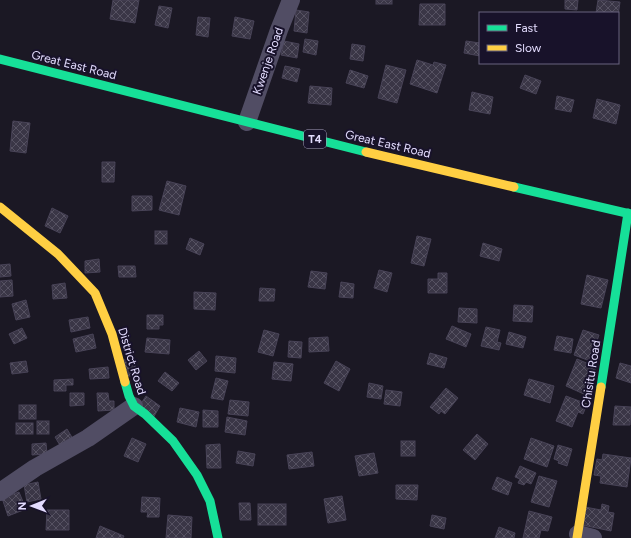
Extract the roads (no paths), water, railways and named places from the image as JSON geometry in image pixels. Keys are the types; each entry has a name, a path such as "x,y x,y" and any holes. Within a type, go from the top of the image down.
{"main road":[{"name":"Great East Road","path":"0,59 352,149 630,213"},
{"name":"District Road","path":"0,207 58,254 95,293 112,334 129,396 134,406 145,414 173,442 197,475 210,501 218,538"},
{"name":"Chisitu Road","path":"583,537 630,213"}],"street":[{"name":"Kwenje Road","path":"247,122 279,30 292,0"},
{"path":"0,492 35,468 88,438 134,406"}]}
